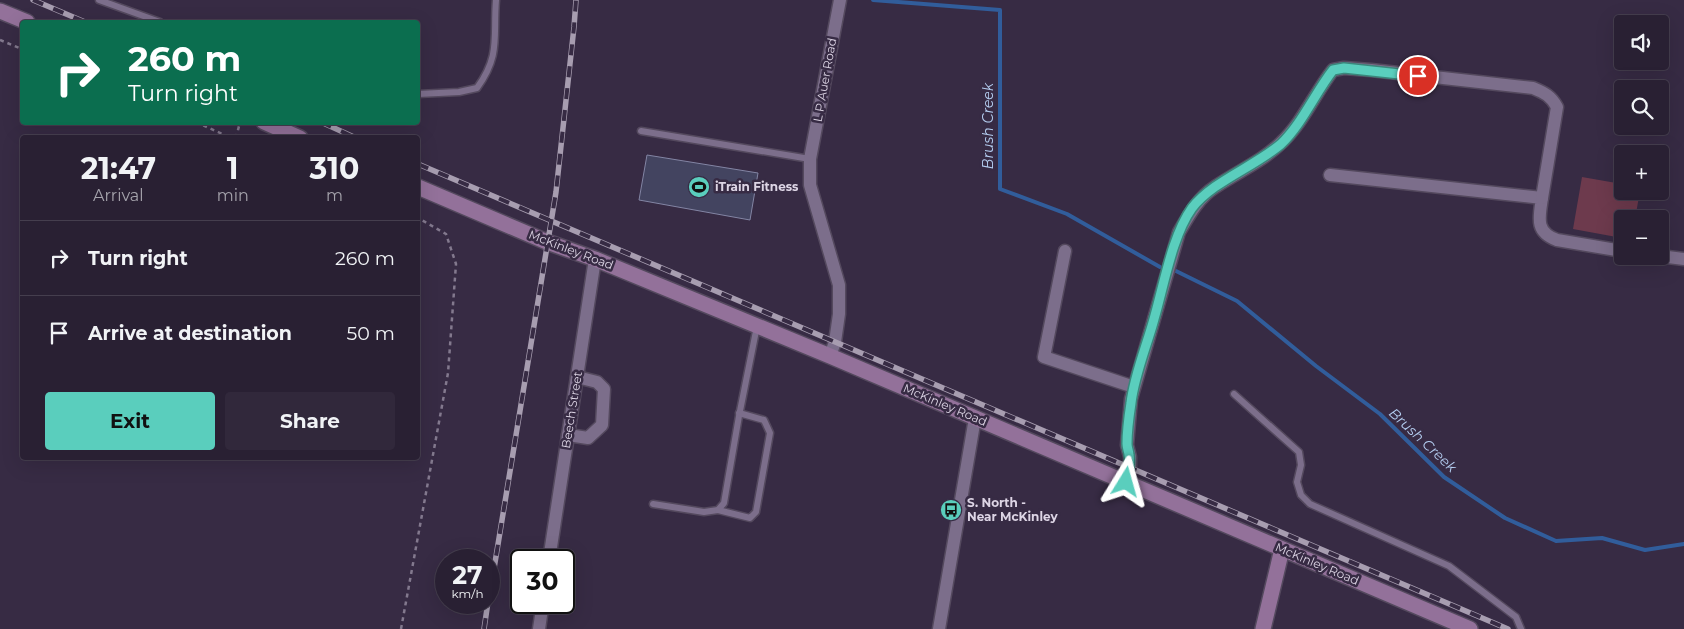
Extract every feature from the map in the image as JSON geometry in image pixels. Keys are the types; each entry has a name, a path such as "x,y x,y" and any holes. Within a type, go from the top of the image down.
{"street":[{"name":"L P Auer Road","path":"830,356 835,342 839,314 839,285 810,185 810,159 840,0"},
{"path":"0,11 22,20"},
{"path":"1126,482 1130,468 1127,445 1129,414 1134,387 1179,232 1193,208 1213,188 1270,153 1283,142 1333,70 1344,68 1371,70 1533,88 1545,93 1552,98 1557,107 1539,220 1542,230 1548,237 1557,240 1614,250"},
{"path":"271,125 293,135"},
{"path":"1330,175 1542,198"},
{"name":"McKinley Road","path":"420,188 547,242 595,259 830,356 1470,629"},
{"path":"1065,252 1044,357 1134,387"},
{"path":"1669,257 1684,259"},
{"name":"Beech Street","path":"551,549 595,259"},
{"path":"568,435 588,438 602,425 604,388 597,382 577,377"},
{"path":"939,629 975,418"},
{"path":"1263,629 1282,549"},
{"path":"539,629 541,614"}],"lane":[{"path":"99,0 154,20"},
{"path":"420,94 459,92 477,88 488,74 494,56 496,0"},
{"path":"641,130 810,159"},
{"path":"718,510 724,503 739,413 757,326"},
{"path":"1234,394 1299,452 1301,465 1297,482 1301,495 1310,504 1448,566 1516,617 1521,629"},
{"path":"653,504 704,512 718,510 750,518 756,512 770,432 764,420 739,413"}],"path":[{"path":"0,40 20,48"},
{"path":"203,125 224,135"},
{"path":"401,629 448,373 456,264 446,234 420,219"}],"shaded area":[{"path":"1582,177 1614,183 1614,200 1638,200 1637,210 1614,210 1614,237 1573,229"}],"building":[{"name":"iTrain Fitness","path":"647,155 758,173 750,220 639,200"}],"waterway":[{"name":"Brush Creek","path":"873,0 1000,10 1000,189 1067,214 1160,267"},
{"name":"Brush Creek","path":"1176,271 1237,301 1316,366 1380,414 1444,477 1505,518 1556,541 1602,538 1645,550 1684,544"}],"railway":[{"path":"33,0 80,20"},
{"path":"497,549 556,192 576,0"},
{"path":"328,125 349,135"},
{"path":"420,165 1508,629"},
{"path":"484,629 486,614"}],"place":[{"name":"iTrain Fitness","path":"699,187"},
{"name":"S. North - Near McKinley","path":"951,510"}],"route":[{"path":"1126,482 1130,468 1127,445 1131,399 1174,247 1179,232 1193,208 1213,188 1270,153 1283,142 1333,70 1344,68 1418,76"}]}
